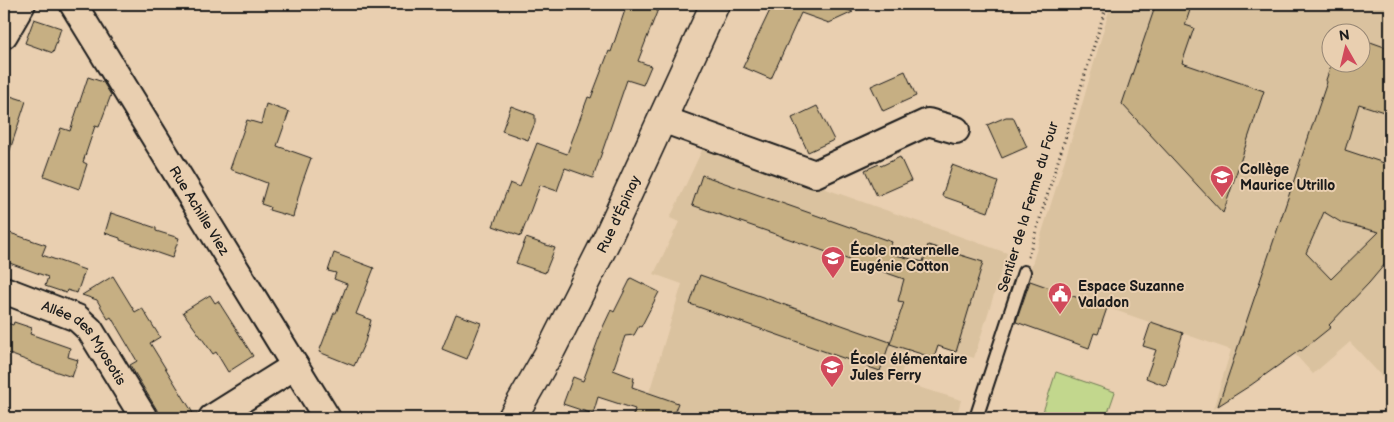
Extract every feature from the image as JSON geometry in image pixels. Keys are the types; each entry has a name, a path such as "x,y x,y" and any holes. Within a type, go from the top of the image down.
{"main road":[{"name":"Rue d'Épinay","path":"512,418 552,348 606,241 714,4"}],"street":[{"path":"4,35 22,4"},
{"name":"Rue Achille Viez","path":"73,4 327,418"},
{"path":"662,119 815,174 928,122 956,130"},
{"name":"Allée des Myosotis","path":"4,290 77,318 90,330 144,418"},
{"path":"212,418 295,366"}],"lane":[{"name":"Sentier de la Ferme du Four","path":"976,418 1024,272"}],"path":[{"name":"Sentier de la Ferme du Four","path":"1024,272 1107,4"}],"shaded area":[{"name":"Collège Maurice Utrillo","path":"1111,4 1390,4 1390,381 1388,383 1350,342 1313,374 1294,353 1213,409 1231,350 1027,280 1079,115"},
{"name":"École maternelle Eugénie Cotton","path":"704,146 1007,253 974,358 939,347 934,358 910,350 898,381 961,400 956,418 672,418 677,403 649,393 682,284 654,274 679,222 670,218"}],"green space":[{"path":"1056,372 1115,392 1106,418 1041,418"}],"building":[{"path":"627,4 660,4 638,61 651,66 643,85 627,80 593,178 565,168 557,191 540,185 521,236 493,226 510,183 520,187 537,143 567,154 588,97 591,98 609,51 611,52"},
{"path":"773,4 830,4 853,12 829,23 801,13 771,79 743,67"},
{"path":"1156,4 1192,4 1185,25 1194,28 1182,63 1264,91 1223,213 1122,104"},
{"path":"34,19 61,28 53,53 25,43"},
{"path":"1372,43 1390,49 1390,114 1359,104 1345,150 1390,165 1390,258 1329,325 1331,327 1301,351 1218,406 1327,82 1329,72 1372,72","holes":["1324,212 1342,223 1379,232 1331,279 1306,253"]},
{"path":"905,71 916,96 883,111 871,86"},
{"path":"88,77 103,82 111,95 99,127 95,126 83,162 87,164 79,189 44,176 61,128 70,131"},
{"path":"4,94 26,101 7,159 4,158"},
{"path":"266,104 289,112 277,146 311,158 293,217 269,210 270,207 261,204 267,183 230,169 247,120 261,124"},
{"path":"511,106 535,115 535,123 528,140 502,131"},
{"path":"817,106 834,140 808,152 792,118"},
{"path":"1006,117 1013,117 1027,147 1002,158 987,125"},
{"path":"900,157 911,181 877,196 865,170 879,164 881,166"},
{"path":"952,165 998,182 988,212 942,196"},
{"path":"702,175 892,242 888,253 923,262 928,245 983,262 956,352 938,346 934,358 890,344 904,302 898,301 904,279 692,205"},
{"path":"111,213 179,238 172,258 105,233"},
{"path":"4,231 46,245 42,255 85,270 77,293 67,290 66,293 45,286 48,277 4,261"},
{"path":"526,238 555,248 545,273 516,263"},
{"path":"334,253 374,268 356,314 371,320 365,342 354,366 319,352 347,284 334,279 336,273 328,271"},
{"path":"700,275 890,342 880,371 690,304"},
{"path":"113,276 135,312 142,308 160,337 150,343 196,418 159,418 157,410 130,365 137,361 111,317 108,319 97,300 82,295"},
{"path":"631,278 659,292 641,327 639,326 634,335 625,336 613,370 634,378 632,387 678,403 672,418 632,418 635,409 598,397 593,414 563,404 573,377 583,381 603,327 611,310 614,312"},
{"name":"Espace Suzanne Valadon","path":"1030,281 1107,308 1098,334 1094,333 1089,348 1016,322"},
{"path":"210,295 215,303 218,301 253,356 228,372 216,352 213,354 183,312"},
{"path":"456,314 481,323 467,359 442,349"},
{"path":"4,322 13,325 14,322 32,328 30,334 70,348 68,357 78,360 72,377 4,352"},
{"path":"1151,322 1183,333 1166,386 1146,378 1156,350 1143,346"}],"place":[{"name":"Collège Maurice Utrillo","path":"1222,198"},
{"name":"École maternelle Eugénie Cotton","path":"833,279"},
{"name":"Espace Suzanne Valadon","path":"1060,315"},
{"name":"École élémentaire Jules Ferry","path":"832,388"}]}
